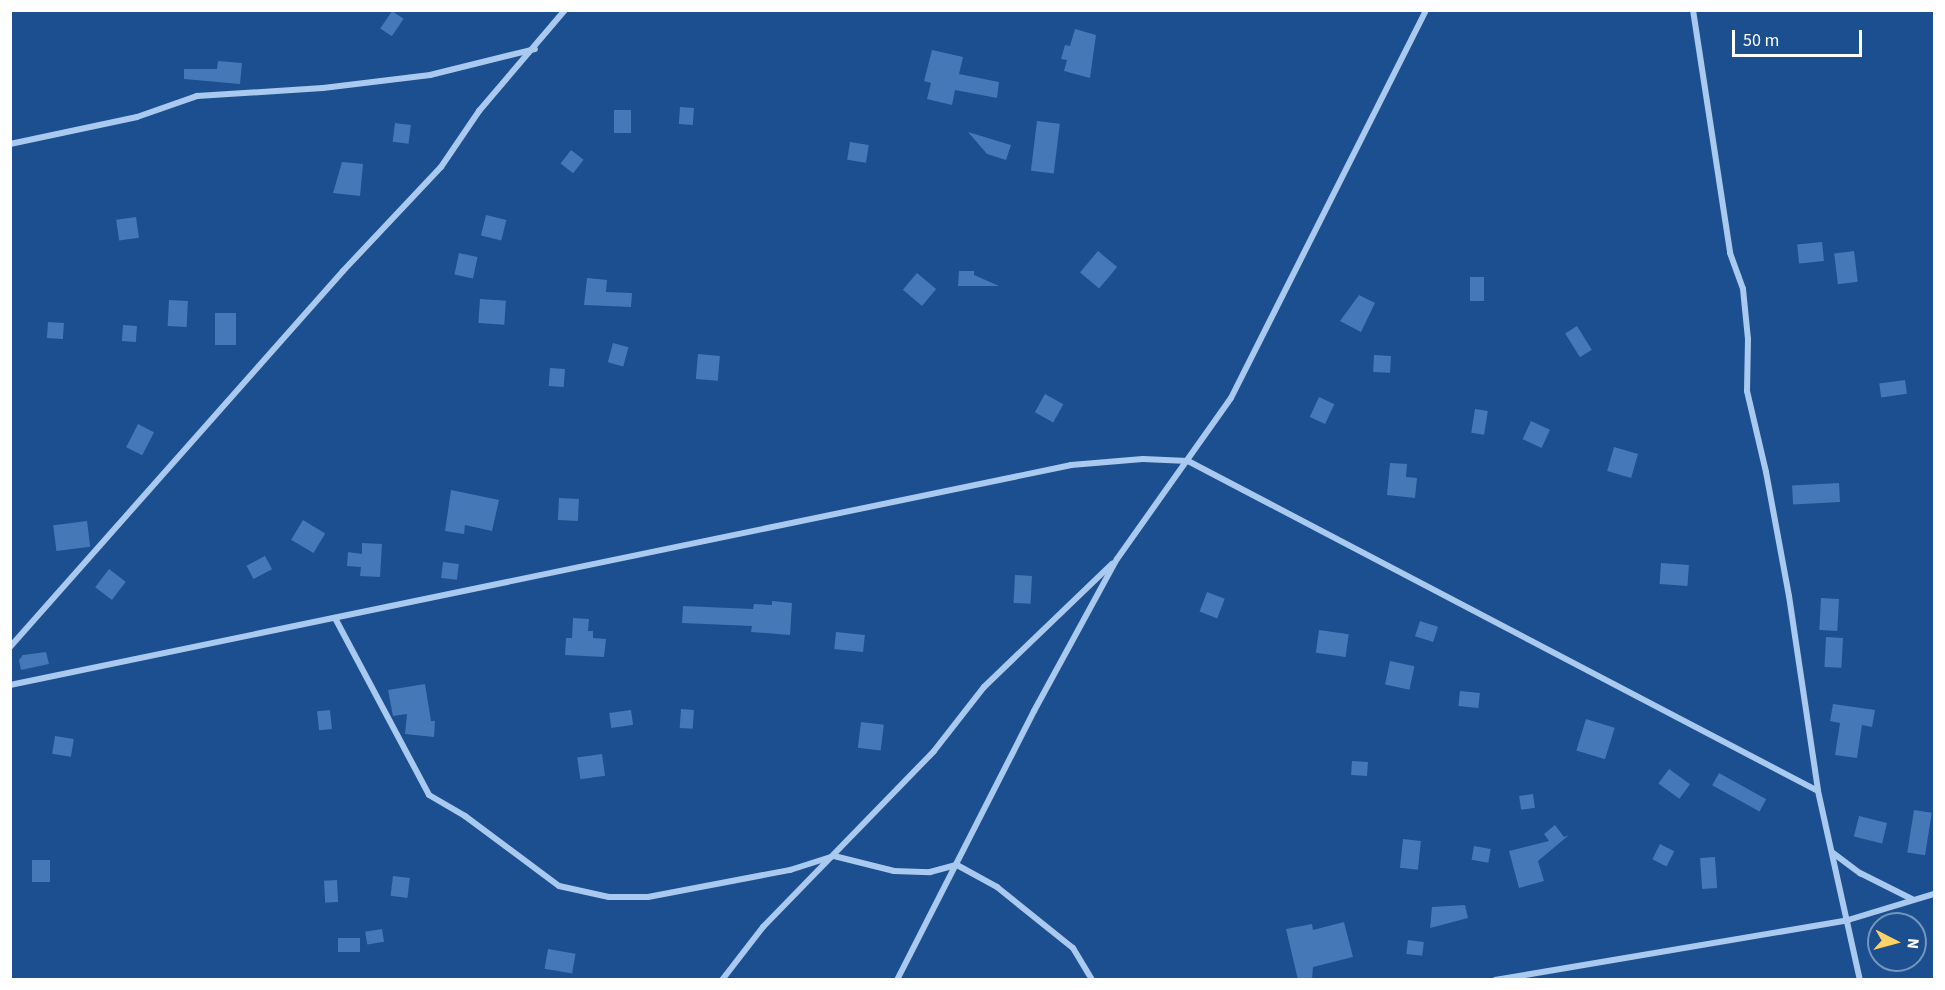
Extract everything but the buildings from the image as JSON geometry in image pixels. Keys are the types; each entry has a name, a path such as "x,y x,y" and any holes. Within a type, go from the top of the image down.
{"street":[{"path":"10,647 343,271 441,167 479,111 535,49 565,10"},
{"path":"897,980 1034,711 1117,559 1231,398 1426,10"},
{"path":"1693,10 1730,253 1743,289 1748,339 1747,391 1766,472 1789,596 1818,790 1860,980"},
{"path":"10,144 137,117 197,96 323,88 430,75 535,49"},
{"path":"10,685 1071,465 1143,459 1188,461 1758,763 1818,790"},
{"path":"722,980 763,927 934,751 984,687 1117,559"},
{"path":"334,618 429,795 465,816 559,886 609,897 648,897 790,870 834,856 894,871 930,872 957,865 997,887 1073,948 1092,980"},
{"path":"1832,853 1860,873 1912,899"},
{"path":"1496,980 1848,920 1935,894"}]}
